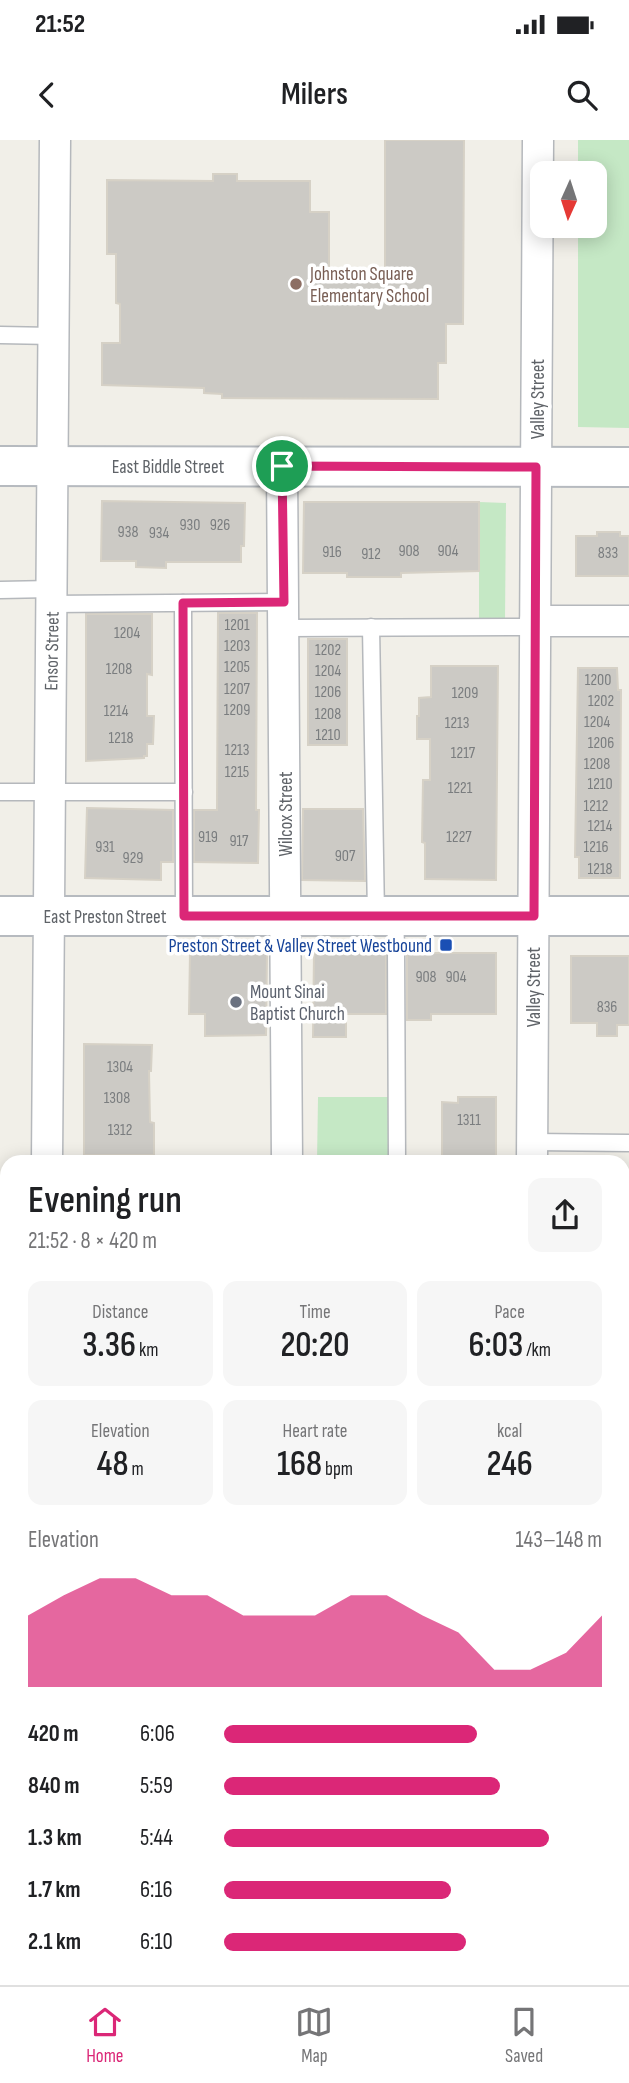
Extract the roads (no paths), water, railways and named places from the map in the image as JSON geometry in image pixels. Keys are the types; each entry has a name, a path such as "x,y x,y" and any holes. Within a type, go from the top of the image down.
{"main road":[{"name":"East Biddle Street","path":"0,466 629,467"},
{"name":"East Preston Street","path":"0,916 629,916"}],"street":[{"name":"Ensor Street","path":"47,1155 55,140"},
{"name":"Valley Street","path":"532,1152 538,140"},
{"name":"Wilcox Street","path":"282,466 288,1155"},
{"path":"535,624 629,621"}],"lane":[{"path":"0,335 54,337"},
{"path":"0,590 51,597 183,603 371,627 535,624"},
{"path":"183,603 184,916"},
{"path":"371,627 385,916 396,946 397,1155"},
{"path":"0,792 184,792"},
{"path":"532,1152 629,1143"}],"place":[{"name":"Johnston Square Elementary School","path":"296,284"},
{"name":"Preston Street & Valley Street Westbound","path":"446,945"},
{"name":"Mount Sinai Baptist Church","path":"236,1002"}]}
